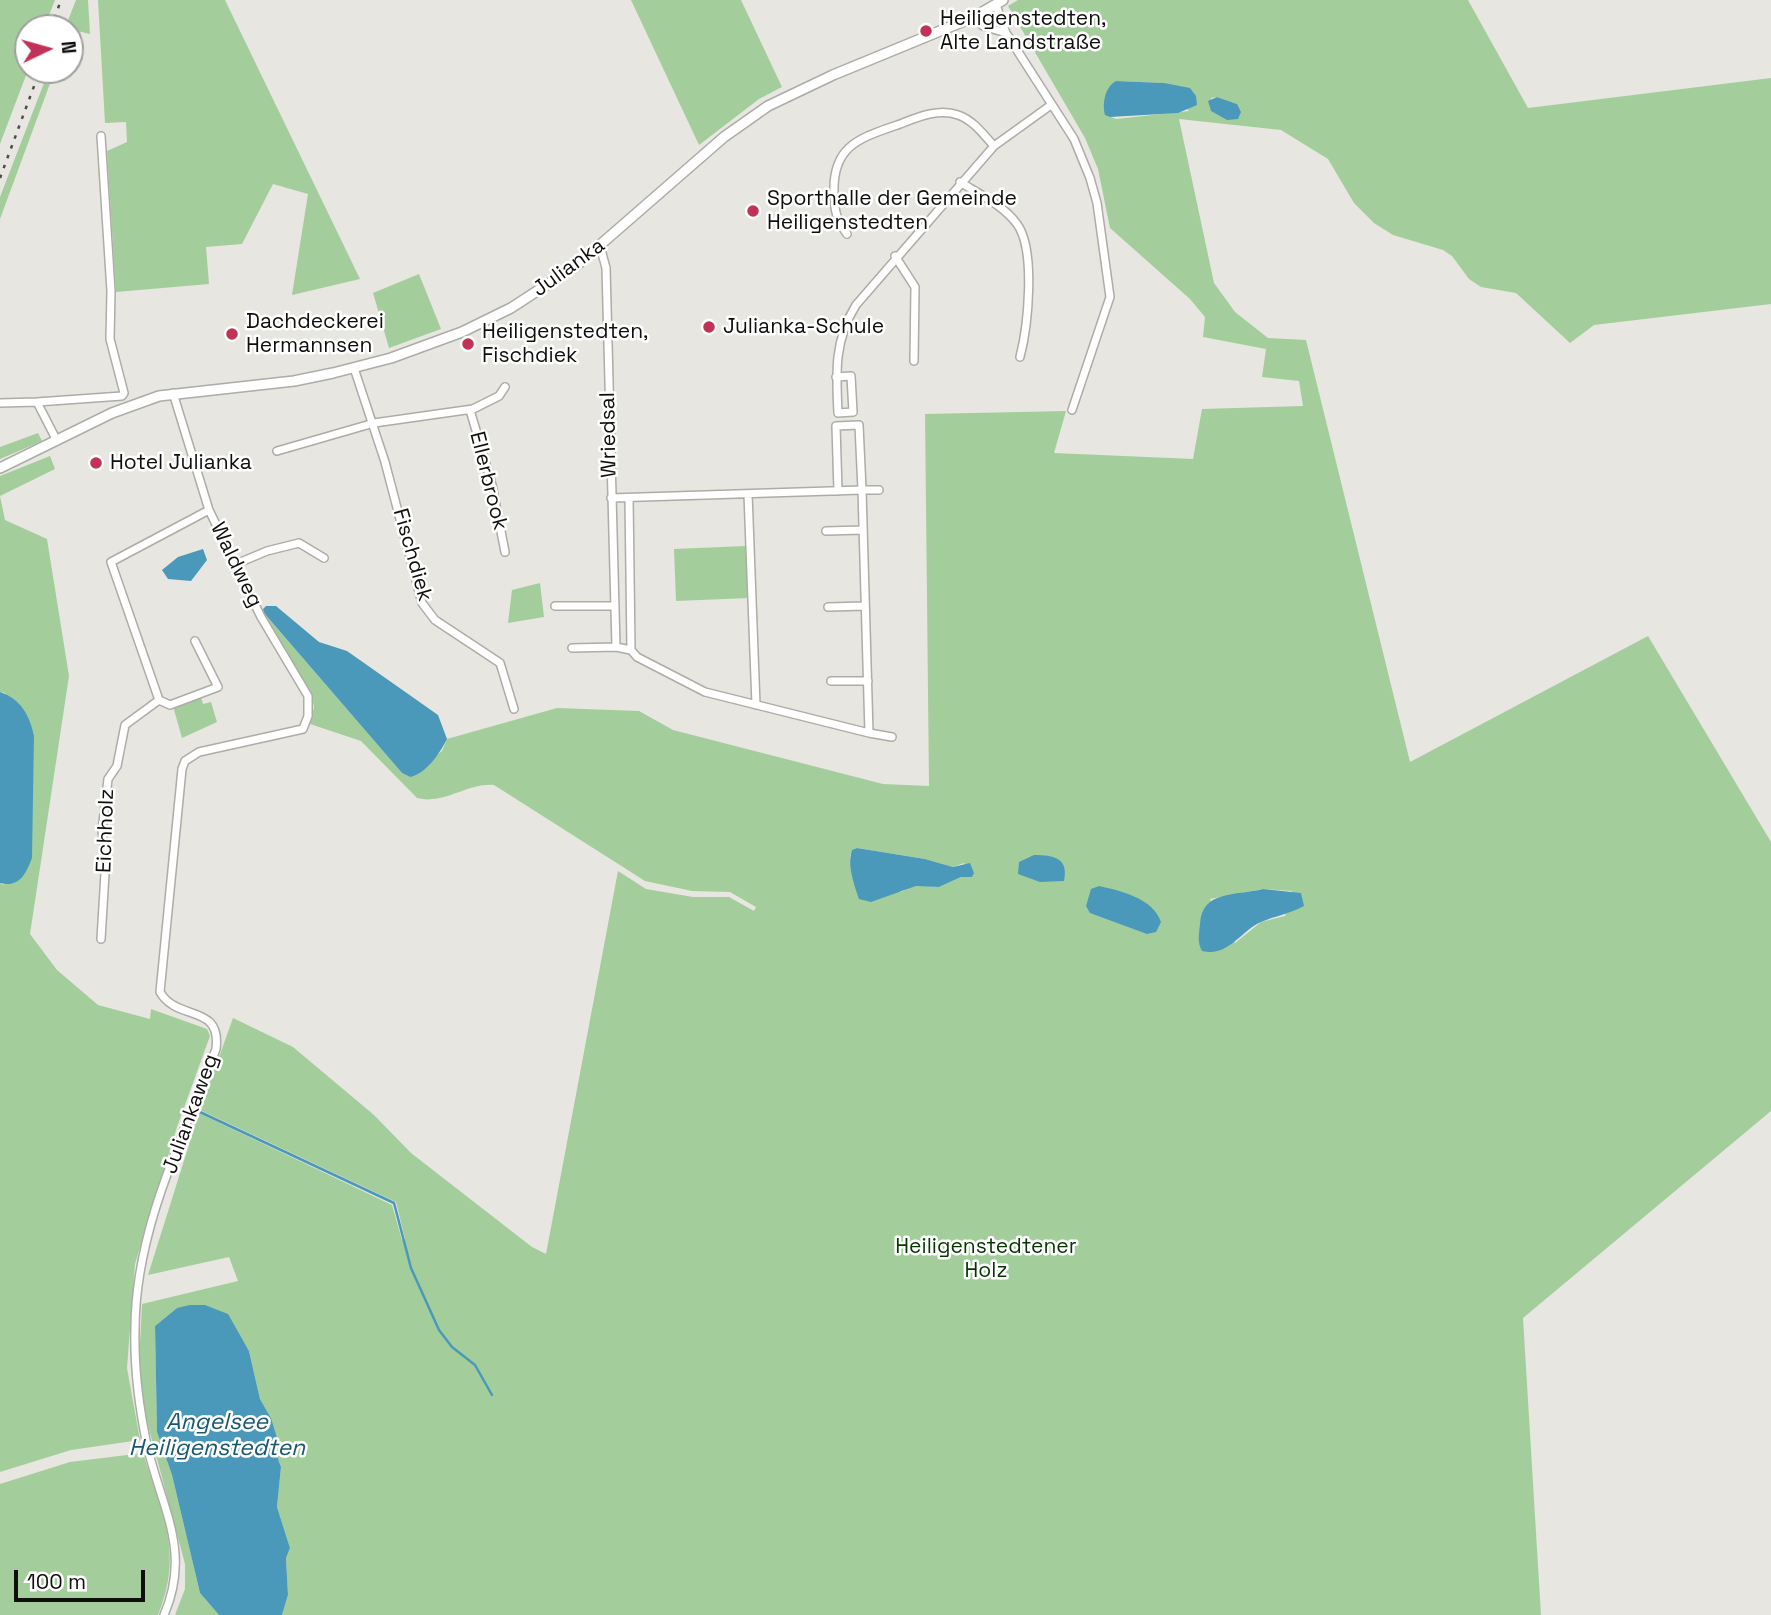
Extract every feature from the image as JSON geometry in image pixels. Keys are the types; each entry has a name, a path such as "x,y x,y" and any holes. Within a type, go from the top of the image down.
{"street":[{"name":"Julianka","path":"0,468 129,405 173,393 294,381 354,368 410,352 462,332 531,296 600,246 724,137 768,106 833,75 974,17 1000,3"},
{"path":"1000,3 1006,33 1074,139 1090,178 1111,297 1072,410"},
{"path":"974,17 982,26 1006,33"},
{"path":"836,377 851,376 853,412 838,413 836,377 836,352 846,323 861,297 994,146 1051,105"},
{"path":"847,234 839,224 834,209 833,178 838,162 847,149 861,138 939,112 956,114 972,122 994,146"},
{"path":"0,403 122,396 124,393 110,339 111,291 101,136"},
{"path":"960,182 1009,215 1022,234 1027,252 1027,298 1020,357"},
{"name":"Wriedsal","path":"600,246 606,268 616,647"},
{"path":"895,257 911,276 915,287 915,360"},
{"name":"Fischdiek","path":"354,368 374,423 422,603 435,620 500,663 514,709"},
{"name":"Ellerbrook","path":"277,451 374,423 470,410 486,404 505,387"},
{"name":"Waldweg","path":"173,393 209,510 261,617 308,696 308,716 303,729"},
{"path":"37,402 57,441"},
{"name":"Ellerbrook","path":"470,410 492,485 505,552"},
{"path":"838,491 836,426 859,425 869,733"},
{"name":"Wriedsal","path":"611,498 879,490"},
{"path":"748,494 756,705"},
{"name":"Wriedsal","path":"629,498 631,650"},
{"path":"159,701 111,562 209,510"},
{"path":"826,531 863,530"},
{"path":"236,564 267,551 299,543 324,558"},
{"path":"555,606 615,606"},
{"path":"828,607 865,606"},
{"name":"Eichholz","path":"101,939 106,857 102,831 108,779 117,766 125,725 159,701 170,705 218,687 195,641"},
{"path":"572,648 616,647 631,650 637,657 693,688 892,737"},
{"path":"831,681 868,681"},
{"name":"Juliankaweg","path":"164,1615 175,1586 177,1565 174,1537 147,1447 139,1402 135,1338 138,1274 173,1162 216,1049 218,1036 214,1025 208,1020 172,1005 159,992 182,769 185,761 199,752 303,729"}],"green space":[{"path":"0,0 55,0 50,14 14,14 14,84 23,84 0,144"},
{"path":"76,0 88,0 90,34 84,33 84,14 70,14"},
{"path":"98,0 225,0 360,279 292,295 308,194 273,184 242,244 206,247 209,284 116,292 107,151 127,142 126,122 105,123"},
{"path":"631,0 741,0 782,87 759,99 699,145"},
{"name":"Heiligenstedtener Holz","path":"1018,0 1468,0 1528,108 1771,78 1771,304 1594,325 1570,343 1516,293 1481,287 1469,279 1452,256 1443,250 1393,235 1374,223 1354,203 1328,159 1281,130 1179,119 1214,283 1235,312 1268,338 1306,340 1410,762 1648,636 1771,842 1771,1111 1523,1318 1541,1615 282,1615 288,1595 286,1558 290,1548 277,1507 281,1467 275,1450 271,1418 260,1399 249,1351 243,1341 177,1308 155,1326 157,1432 172,1475 200,1593 219,1615 175,1615 185,1589 185,1564 144,1410 139,1363 142,1304 238,1281 229,1257 148,1275 199,1113 392,1205 402,1240 405,1239 396,1202 200,1110 233,1018 293,1047 374,1115 411,1153 532,1247 546,1254 618,871 646,889 693,897 729,897 754,911 756,907 730,892 692,891 645,881 494,785 474,787 437,799 417,798 361,741 310,724 314,707 311,693 264,613 402,773 410,777 442,751 447,739 557,708 639,711 673,730 883,784 929,786 925,414 1066,411 1054,453 1193,459 1202,409 1303,406 1299,381 1262,377 1266,349 1203,337 1205,317 1190,299 1110,228 1098,169 1085,138 1008,6","holes":["1116,81 1164,83 1189,111 1116,119 1106,115 1107,93","1217,97 1237,104 1227,120 1216,112 1211,98","857,848 925,859 953,867 964,863 972,877 961,877 939,887 916,885 901,892 856,889 850,856 852,850","1263,889 1292,891 1285,916 1261,922 1235,943 1210,899"]},
{"path":"44,84 50,84 0,219 0,197"},
{"path":"419,274 441,329 389,348 373,293"},
{"path":"38,433 42,441 0,459 0,447"},
{"path":"50,456 55,469 0,496 0,476"},
{"path":"0,496 5,520 47,539 69,676 30,934 57,970 98,1005 150,1019 151,1009 207,1029 210,1036 177,1127 135,1264 127,1368 140,1440 71,1450 0,1472 0,883 4,885 5,693 0,692"},
{"path":"746,546 749,598 676,601 674,549"},
{"path":"540,583 544,617 508,623 512,590"},
{"path":"201,697 203,704 211,702 217,722 182,738 173,706"},
{"path":"143,1453 163,1514 170,1552 166,1592 158,1615 0,1615 0,1484 70,1462"}],"water":[{"path":"1116,81 1164,83 1190,88 1196,96 1197,105 1178,113 1110,117 1105,115 1104,101 1109,87"},
{"path":"1217,97 1237,104 1241,112 1238,119 1227,120 1211,111 1208,101"},
{"path":"203,549 207,560 191,581 168,579 162,570 178,557"},
{"path":"266,606 276,606 319,642 347,651 438,715 447,739 422,772 410,777 402,773 264,613"},
{"path":"0,692 14,699 23,709 34,736 32,858 21,878 17,882 7,884 0,883"},
{"path":"857,848 925,859 953,867 970,863 974,873 972,877 961,877 939,887 916,886 871,902 859,899 853,881 851,856 852,850"},
{"path":"1034,855 1058,859 1064,867 1064,881 1040,882 1018,874 1019,862"},
{"path":"1099,886 1144,901 1161,922 1156,932 1147,934 1090,913 1086,906 1091,889"},
{"path":"1263,889 1301,893 1304,906 1253,926 1227,947 1211,952 1202,951 1199,931 1202,913 1207,905 1222,896"},
{"name":"Angelsee Heiligenstedten","path":"205,1305 228,1314 249,1351 260,1399 271,1418 277,1438 275,1450 281,1467 277,1507 290,1548 286,1558 288,1595 282,1615 219,1615 200,1593 172,1475 157,1432 155,1326 177,1308"}],"waterway":[{"path":"200,1112 394,1203 411,1268 439,1330 452,1347 475,1365 492,1395"}],"railway":[{"path":"56,14 61,0"},
{"path":"0,178 35,84"}],"place":[{"name":"Heiligenstedten, Alte Landstraße","path":"926,31"},
{"name":"Sporthalle der Gemeinde Heiligenstedten","path":"753,211"},
{"name":"Julianka-Schule","path":"709,327"},
{"name":"Dachdeckerei Hermannsen","path":"232,334"},
{"name":"Heiligenstedten, Fischdiek","path":"468,344"},
{"name":"Hotel Julianka","path":"96,463"}]}
